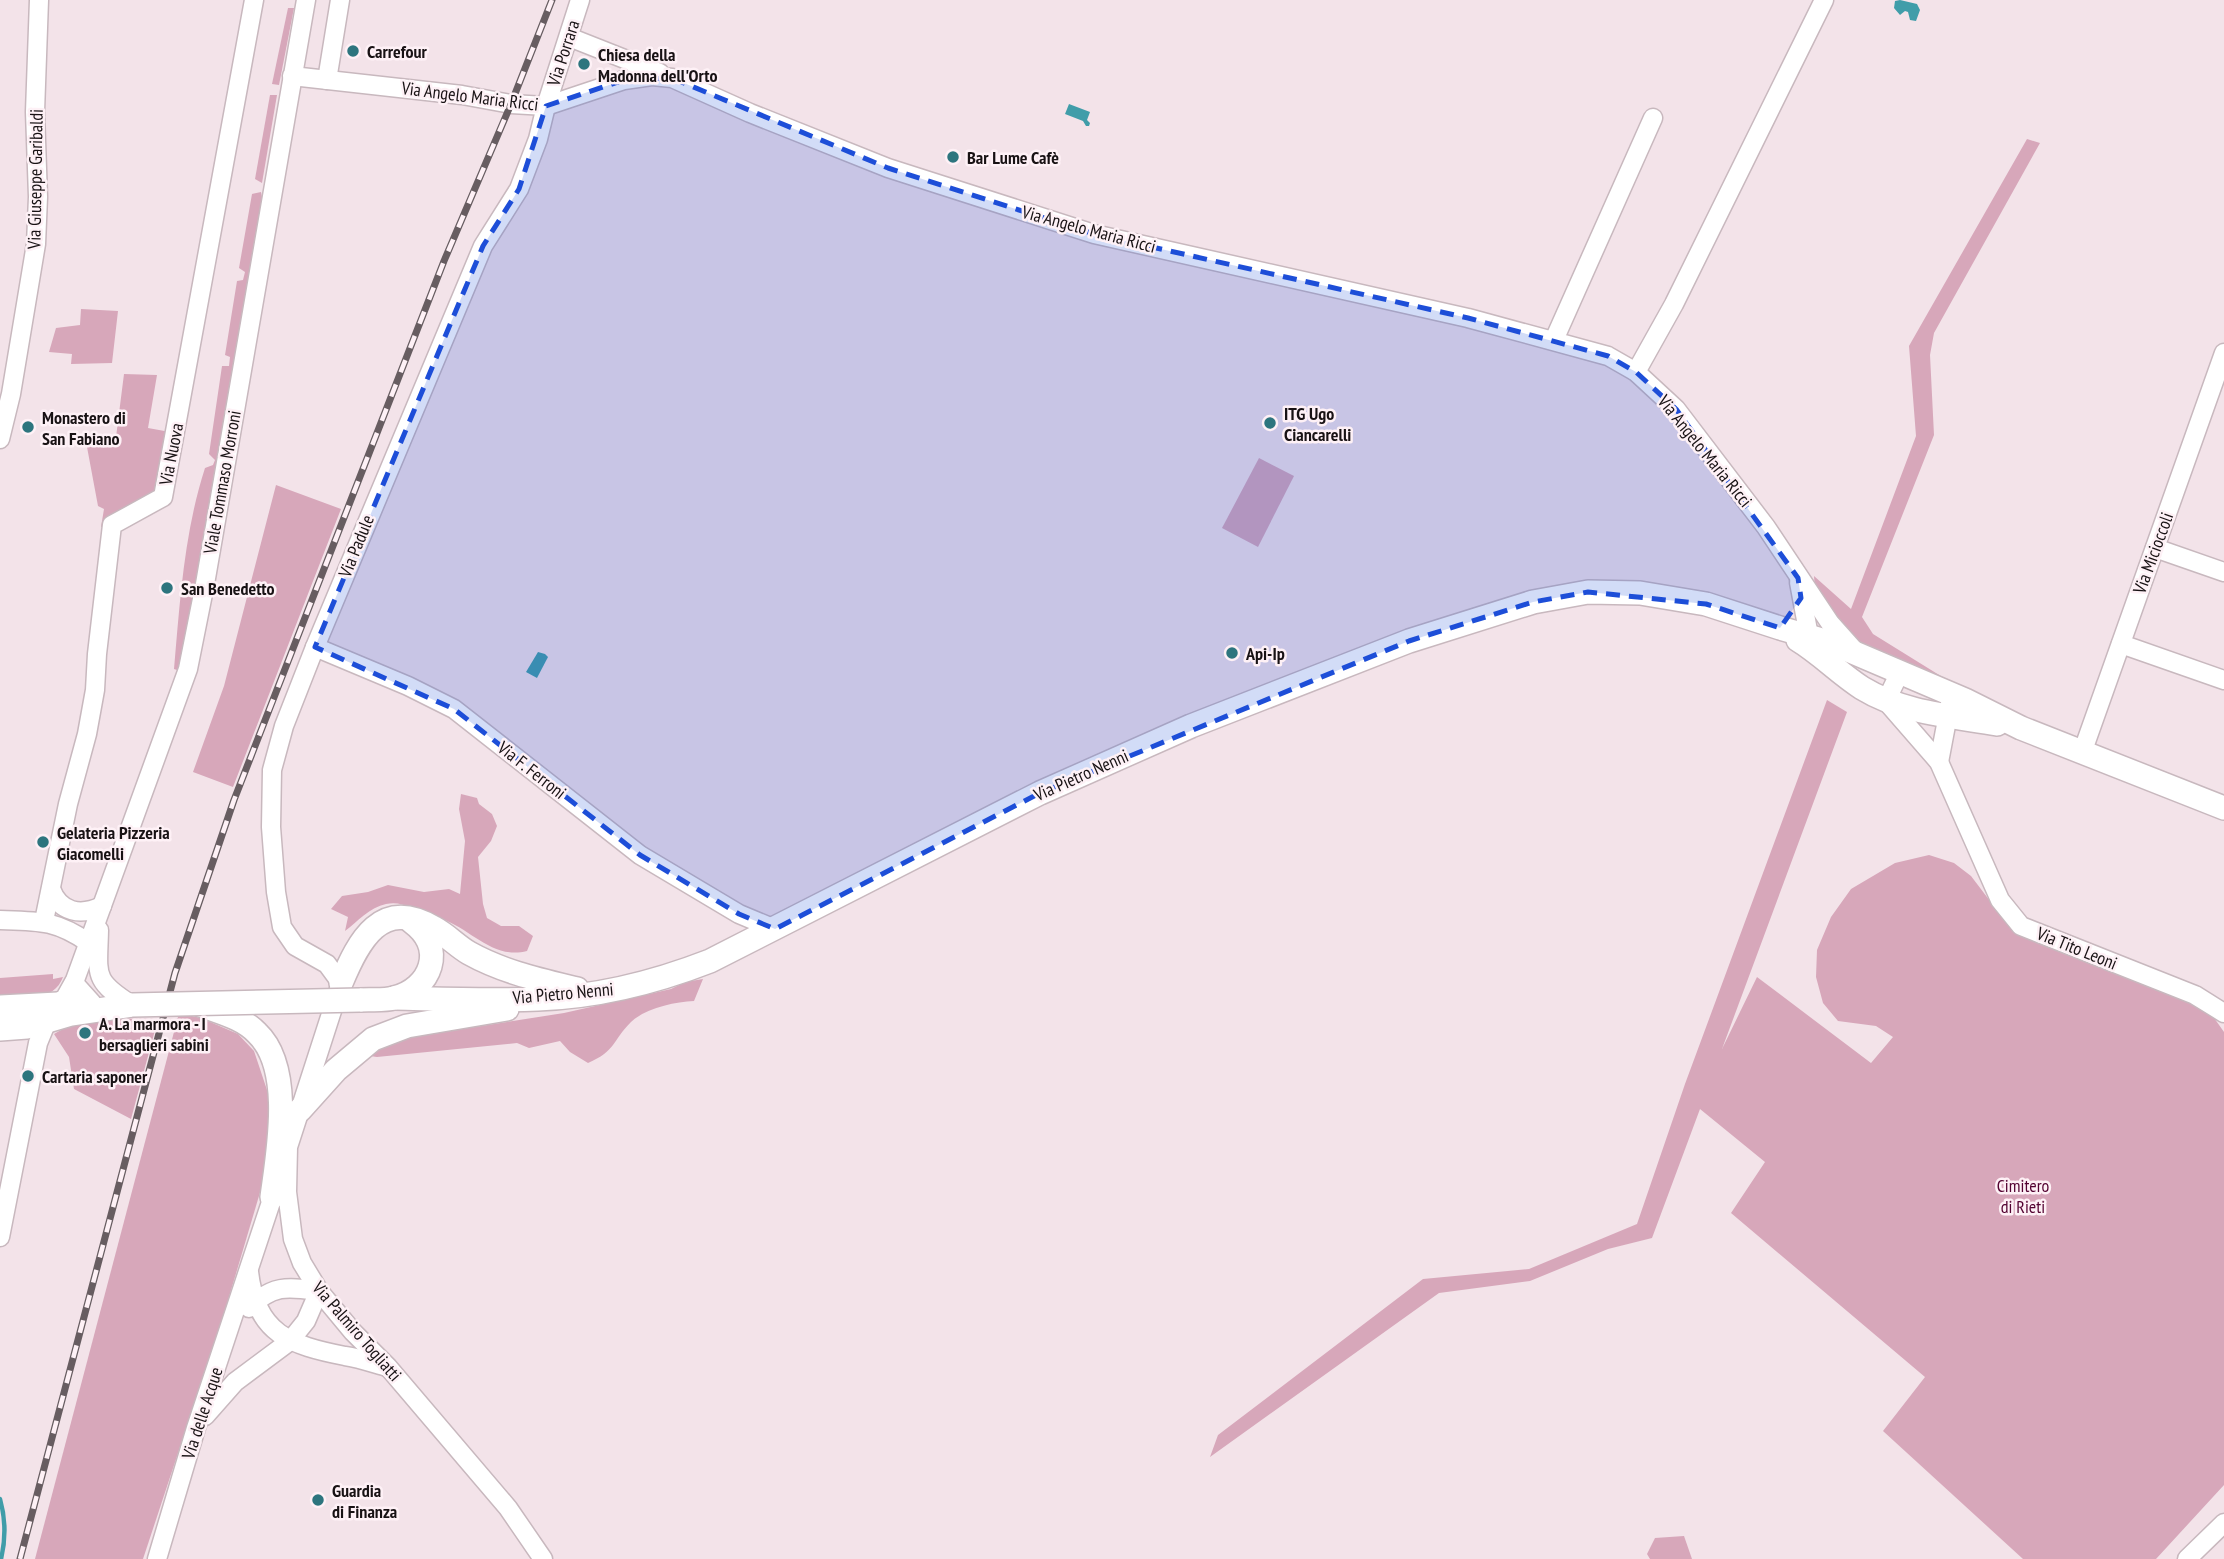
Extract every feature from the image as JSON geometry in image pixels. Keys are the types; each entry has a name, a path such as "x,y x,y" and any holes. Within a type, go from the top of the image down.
{"main road":[{"name":"Via Pietro Nenni","path":"198,1004 394,998 541,999 592,993 672,976 775,929 1041,793 1191,726 1409,641 1533,602 1588,592 1640,593 1706,604 1780,628"},
{"name":"Via Angelo Maria Ricci","path":"1780,628 1810,642 1865,657 1900,672 1950,705 2021,728 2224,808"},
{"name":"Via Angelo Maria Ricci","path":"1810,642 1861,687 1886,701 1923,712 1950,705"},
{"path":"341,983 367,933 386,920 407,918 420,920 468,953 498,967 533,979 592,993"},
{"path":"394,998 412,990 429,969 433,956 426,934 407,918"},
{"path":"300,1110 357,1051 389,1031 524,1005 541,999"},
{"path":"29,1022 92,1003 198,1004 243,1021 259,1034 271,1052 277,1070 279,1143 272,1197"},
{"path":"0,1007 29,1022 132,1005"}],"street":[{"name":"Via Giuseppe Garibaldi","path":"0,439 11,394 36,244 38,197 35,112 39,0"},
{"name":"Via Nuova","path":"44,921 95,690 113,525 163,497 254,0"},
{"name":"Viale Tommaso Morroni","path":"29,1022 65,998 74,983 188,669 306,0"},
{"path":"327,80 340,0"},
{"name":"Via Porrara","path":"546,106 580,0"},
{"path":"1636,372 1674,304 1824,0"},
{"path":"569,37 672,78"},
{"name":"Via Angelo Maria Ricci","path":"292,76 461,95 511,104 546,106 624,80 652,76 672,78 750,113 888,168 1094,234 1306,280 1608,355 1636,372 1676,410 1766,527 1798,578 1846,643 1865,657"},
{"name":"Via Padule","path":"341,983 327,964 295,946 282,927 271,827 272,770 284,726 315,647 483,246 519,189 538,139 546,106"},
{"path":"1554,340 1653,118"},
{"name":"Via Micioccoli","path":"2082,753 2155,548 2216,398 2224,353"},
{"path":"2155,548 2224,572"},
{"name":"Via Angelo Maria Ricci","path":"1798,578 1810,642"},
{"path":"1780,628 1801,598"},
{"path":"2121,644 2224,680"},
{"name":"Via F. Ferroni","path":"315,647 408,686 454,709 640,855 739,914 775,929"},
{"path":"1861,687 1865,657"},
{"path":"1886,701 1900,672"},
{"name":"Via Tito Leoni","path":"1886,701 1939,762 2000,900 2021,926 2195,995 2224,1013"},
{"path":"1939,762 1950,705"},
{"path":"51,889 56,901 76,911 101,910 98,963 101,980 110,991 132,1005"},
{"path":"734,949 742,925 739,914"},
{"path":"0,920 44,921 73,932 89,943"},
{"path":"74,983 92,1003"},
{"name":"Via Palmiro Togliatti","path":"341,983 288,1147 287,1192 293,1239 302,1263 319,1291 353,1332 388,1367 508,1508 543,1559"},
{"path":"29,1022 25,1038 36,1061"},
{"path":"0,1237 36,1061 38,1043 29,1022"},
{"name":"Via delle Acque","path":"157,1559 196,1427 288,1147"},
{"path":"249,1268 255,1302 262,1317 275,1331 310,1349 388,1367"},
{"path":"196,1427 235,1382 290,1341 306,1321 319,1291 277,1289 264,1294 228,1332"},
{"path":"2187,1559 2224,1523"}],"highlighted area":[{"path":"672,78 888,168 1094,234 1468,318 1608,356 1636,372 1676,409 1798,578 1801,598 1780,628 1706,604 1588,592 1533,602 1409,641 1040,793 775,929 739,914 640,855 454,709 315,647 483,246 519,189 546,106 624,80"}],"green space":[{"path":"288,8 294,8 279,85 272,84"},
{"path":"270,95 277,95 262,183 255,179"},
{"path":"2027,139 2040,143 1934,333 1930,355 1934,435 1862,617 1873,634 1945,681 1849,642 1816,603 1814,576 1851,609 1916,436 1909,346"},
{"path":"261,192 180,671 174,669 192,517 205,468 213,465 215,460 209,454 222,366 229,366 230,357 225,355 237,281 243,280 245,272 239,268 252,194"},
{"path":"81,309 118,311 112,363 71,364 72,354 49,352 56,328 80,325"},
{"path":"124,374 157,375 148,428 170,432 163,497 113,525 101,527 104,509 98,506 87,447 94,441 116,437"},
{"path":"1259,458 1294,476 1258,547 1222,528"},
{"path":"276,485 341,509 233,787 193,772 224,686"},
{"name":"Cimitero di Rieti","path":"1827,700 1847,712 1722,1049 1757,977 1871,1063 1893,1037 1876,1026 1838,1021 1823,1003 1816,977 1817,950 1831,917 1851,889 1895,863 1929,855 1954,863 1971,876 2009,926 2029,939 2202,1008 2212,1015 2224,1032 2224,1485 2156,1559 2023,1559 1883,1431 1925,1377 1731,1213 1765,1162 1700,1109 1652,1238 1608,1249 1530,1281 1439,1293 1210,1457 1218,1435 1423,1279 1529,1269 1637,1224 1685,1084"},
{"path":"461,794 477,798 479,804 492,814 497,826 491,841 478,857 487,918 501,926 519,926 533,936 527,951 503,951 440,918 428,917 397,904 375,908 345,931 348,917 331,909 342,896 368,892 388,885 424,892 449,889 460,894 465,841 459,809"},
{"path":"53,974 53,979 63,977 53,991 37,998 0,1002 0,978"},
{"path":"703,979 694,1001 661,1007 637,1017 609,1050 588,1063 570,1052 560,1041 529,1048 517,1043 370,1056 369,1050 391,1040 564,1013 671,989 685,982"},
{"path":"179,1013 201,1018 238,1034 254,1051 270,1099 264,1179 224,1314 143,1559 35,1559"},
{"path":"82,1018 158,1019 131,1119 74,1089 69,1057 54,1034"},
{"path":"1684,1536 1692,1559 1650,1559 1647,1554 1655,1538"}],"water":[{"path":"1895,1 1917,4 1920,10 1916,21 1910,20 1908,12 1900,15 1894,8"},
{"path":"1069,104 1090,112 1087,120 1089,126 1065,114"},
{"path":"538,652 548,657 537,678 526,672"}],"waterway":[{"path":"0,1499 5,1529 1,1559"}],"railway":[{"path":"20,1559 175,973 234,800 444,261 552,0"}],"place":[{"name":"Carrefour","path":"353,51"},
{"name":"Chiesa della Madonna dell'Orto","path":"584,64"},
{"name":"Bar Lume Cafè","path":"953,157"},
{"name":"ITG Ugo Ciancarelli","path":"1270,423"},
{"name":"Monastero di San Fabiano","path":"28,427"},
{"name":"San Benedetto","path":"167,588"},
{"name":"Api-Ip","path":"1232,653"},
{"name":"Gelateria Pizzeria Giacomelli","path":"43,842"},
{"name":"A. La marmora - I bersaglieri sabini","path":"85,1033"},
{"name":"Cartaria saponer","path":"28,1076"},
{"name":"Guardia di Finanza","path":"318,1500"}]}
